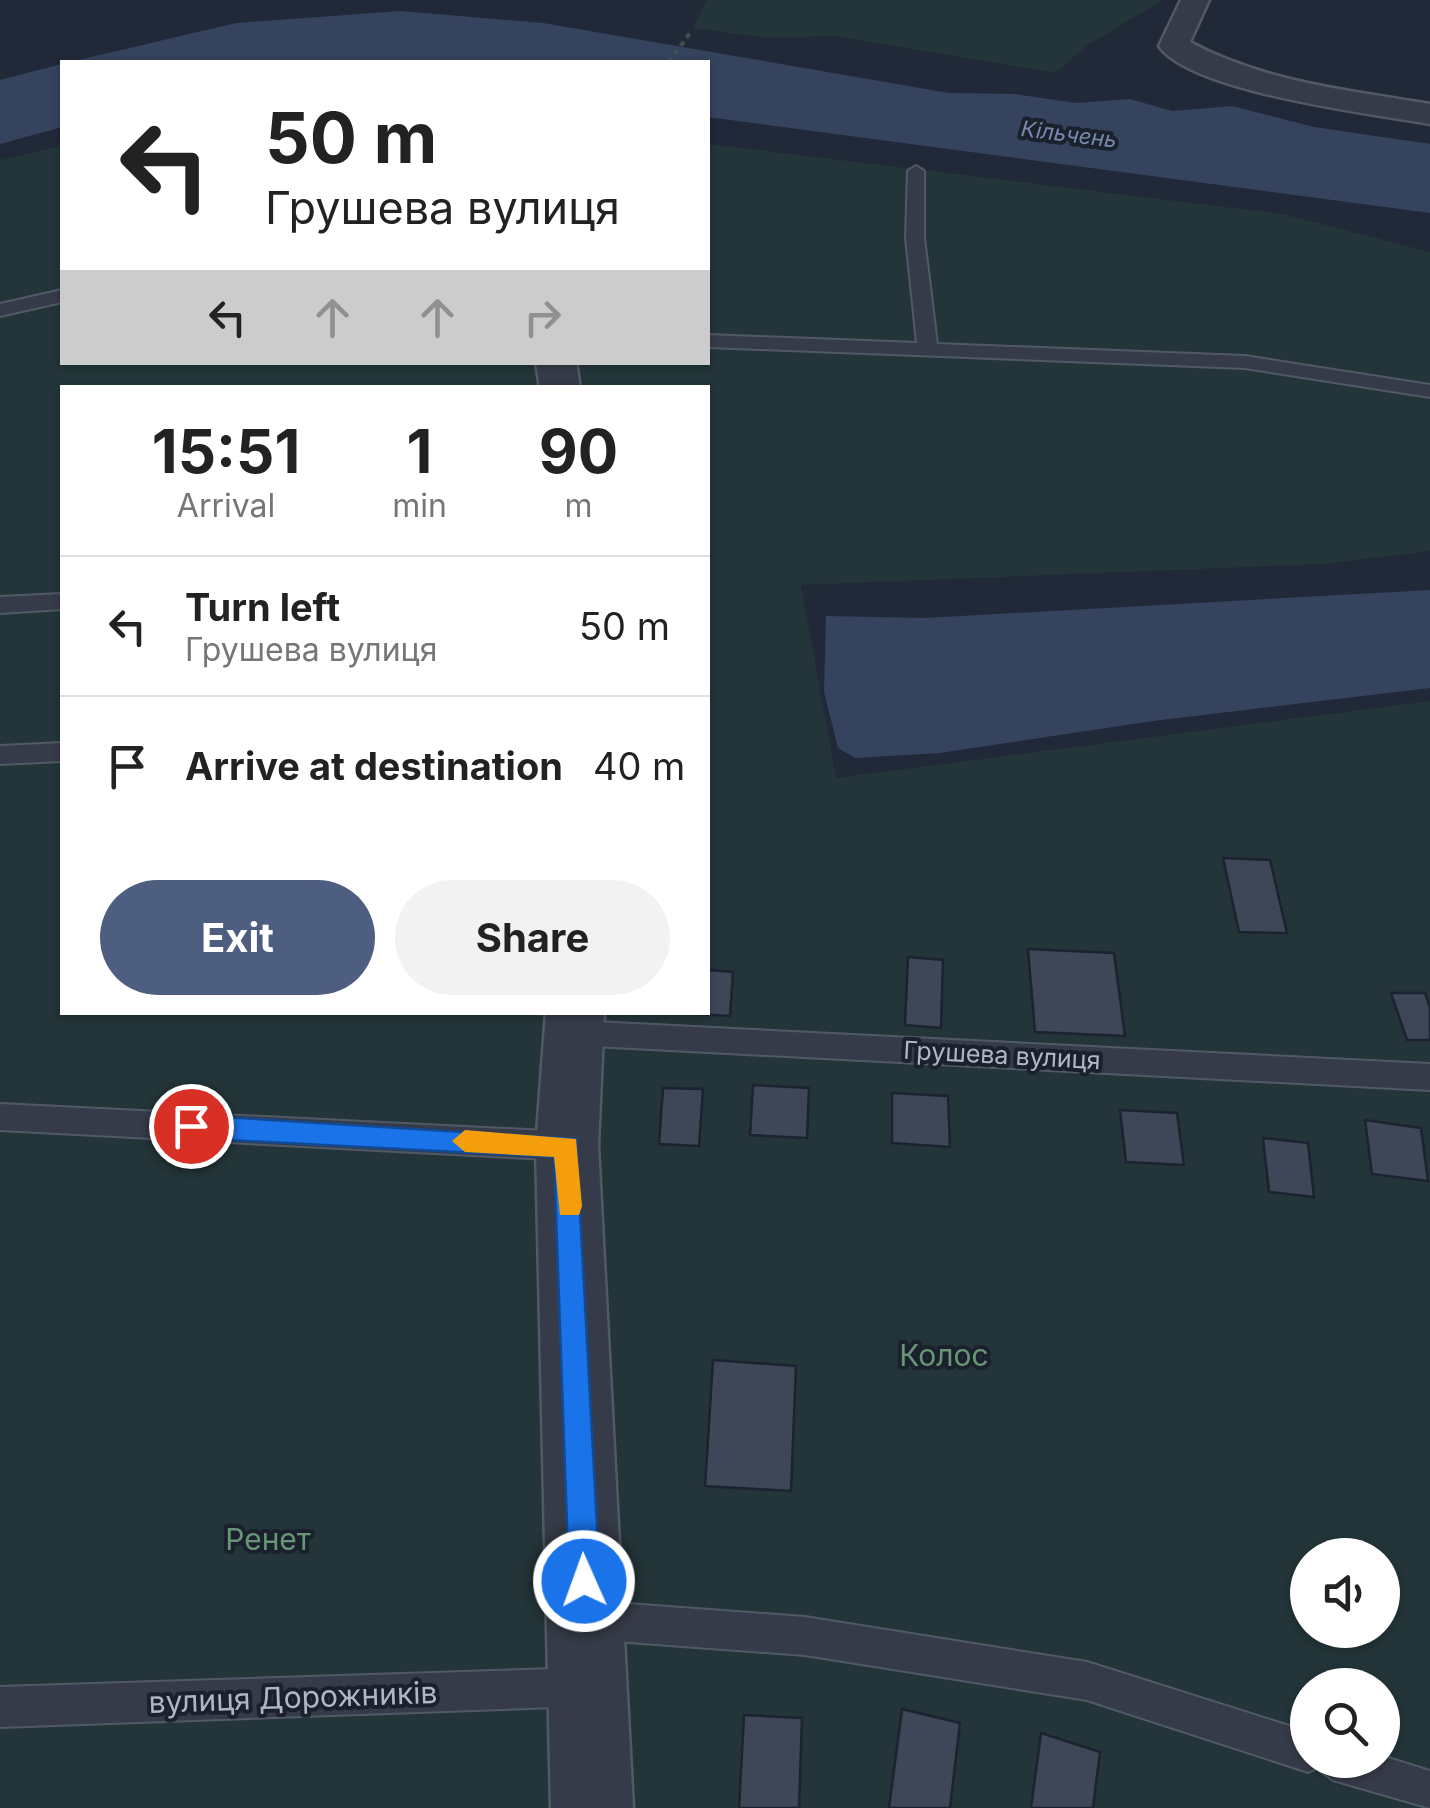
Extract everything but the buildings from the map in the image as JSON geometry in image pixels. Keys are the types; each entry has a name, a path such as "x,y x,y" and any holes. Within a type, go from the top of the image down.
{"street":[{"path":"1195,0 1192,13 1174,36 1174,46 1197,61 1289,88 1430,114"},
{"path":"575,1023 567,1146 592,1808"}],"lane":[{"path":"916,171 915,238 928,351"},
{"path":"0,310 60,296"},
{"path":"710,341 1245,362 1430,391"},
{"path":"0,605 60,602"},
{"path":"0,755 60,752"},
{"name":"Грушева вулиця","path":"575,1023 1430,1077"},
{"path":"0,1117 567,1146"},
{"path":"586,1654 805,1636 1086,1681 1290,1746"},
{"name":"вулиця Дорожників","path":"0,1707 586,1654"},
{"path":"1389,1778 1430,1791"}],"path":[{"path":"670,60 690,34"}],"green space":[{"path":"707,0 1163,0 1088,45 1055,73 833,36 770,38 693,28"},
{"name":"Колос","path":"710,144 1282,214 1430,252 1430,551 1322,564 801,585 836,778 1430,701 1430,1808 0,1808 0,160 60,146 60,365 710,365"}],"water":[{"name":"Кільчень","path":"400,11 543,23 949,93 1014,94 1076,103 1130,99 1172,111 1232,106 1314,127 1430,144 1430,213 710,117 710,60 79,60 236,23"},
{"path":"60,65 60,128 0,144 0,80"},
{"path":"1430,590 1430,688 1153,721 940,753 855,758 838,748 824,692 826,616 925,618"}],"slow traffic":[{"path":"465,1141 567,1146 569,1206"}],"route":[{"path":"191,1126 567,1146 584,1581"}],"park label":[{"name":"Ренет","path":"268,1539"}]}
